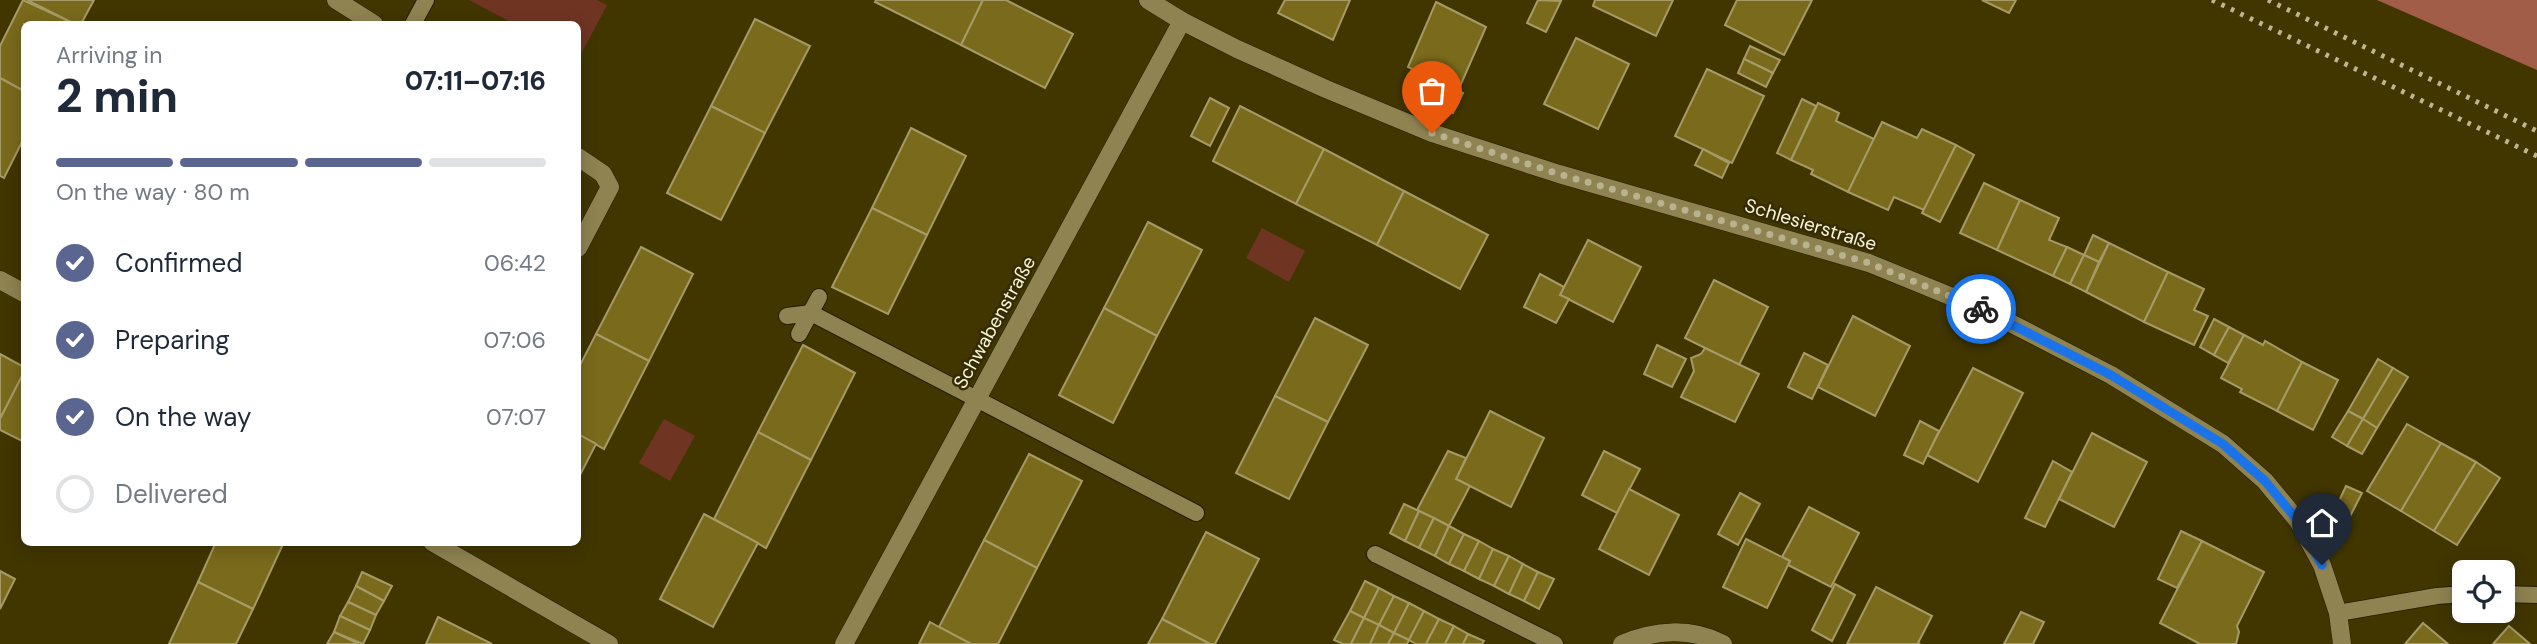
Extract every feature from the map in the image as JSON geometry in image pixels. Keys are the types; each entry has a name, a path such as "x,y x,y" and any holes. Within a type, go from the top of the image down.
{"street":[{"path":"336,0 369,21"},
{"name":"Schlesierstraße","path":"1148,0 1182,22 1326,89 1432,133 1570,177 1869,263 1989,312 2111,375 2231,450 2265,481 2298,521 2322,565 2339,613 2342,644"},
{"name":"Schwabenstraße","path":"844,644 1182,22"},
{"path":"581,159 603,174 610,187 581,242"},
{"path":"0,280 21,291"},
{"path":"439,546 610,644"},
{"path":"1622,644 1643,635 1674,631 1723,644"}],"lane":[{"path":"415,21 426,0"},
{"path":"799,334 819,297"},
{"path":"787,316 811,313 1194,516 1204,498"},
{"path":"1375,554 1555,644"},
{"path":"2515,594 2537,595"},
{"path":"2339,613 2452,595"}],"shaded area":[{"path":"469,0 597,0 607,5 581,54 581,21 508,21"},
{"path":"2377,0 2537,0 2537,70"},
{"path":"1262,228 1305,251 1289,282 1246,258"},
{"path":"664,419 695,436 670,481 639,463"}],"building":[{"path":"23,0 68,21 21,21 21,89 0,78 0,46"},
{"path":"27,0 94,0 83,21 69,21"},
{"path":"983,0 961,45 875,2"},
{"path":"983,0 1006,0 1073,34 1045,88 961,45"},
{"path":"1285,0 1350,0 1333,40 1278,13"},
{"path":"1538,0 1561,1 1546,32 1527,23"},
{"path":"1595,0 1673,0 1656,36 1593,6"},
{"path":"1737,0 1812,0 1784,55 1725,25"},
{"path":"1982,0 2016,0 2009,13"},
{"path":"1436,2 1486,27 1458,91 1408,67"},
{"path":"755,19 810,46 765,133 711,106"},
{"path":"1576,38 1629,64 1598,129 1544,104"},
{"path":"1750,46 1780,60 1773,73 1744,59"},
{"path":"1744,59 1773,73 1766,87 1738,73"},
{"path":"1707,69 1764,96 1732,163 1675,136"},
{"path":"0,78 21,89 21,144 4,178 0,176"},
{"path":"1436,80 1463,93 1453,113 1426,100"},
{"path":"1210,98 1229,108 1210,146 1191,136"},
{"path":"1802,99 1816,106 1791,160 1777,153"},
{"path":"1818,103 1839,113 1836,121 1874,139 1848,192 1811,174 1813,170 1791,160"},
{"path":"711,106 765,133 721,220 667,193"},
{"path":"1240,106 1324,149 1296,204 1213,161"},
{"path":"1882,122 1917,138 1922,129 1956,145 1924,210 1894,197 1888,210 1848,192"},
{"path":"911,128 966,156 927,235 872,208"},
{"path":"1956,145 1974,155 1940,222 1922,213"},
{"path":"1324,149 1404,191 1377,245 1296,204"},
{"path":"1703,149 1729,163 1722,178 1695,165"},
{"path":"1984,183 2020,200 1997,250 1960,233"},
{"path":"1404,191 1488,235 1460,289 1377,245"},
{"path":"2020,200 2059,218 2049,240 2067,247 2053,276 1997,250"},
{"path":"872,208 927,235 888,314 832,287"},
{"path":"1148,222 1202,250 1157,336 1104,308"},
{"path":"2093,235 2109,243 2099,262 2084,255"},
{"path":"1588,240 1641,267 1613,322 1560,295"},
{"path":"2109,243 2168,272 2144,322 2086,292"},
{"path":"641,247 693,274 649,361 596,334"},
{"path":"2067,247 2084,255 2070,284 2053,276"},
{"path":"2084,255 2099,262 2086,292 2070,284"},
{"path":"2168,272 2204,289 2194,310 2208,316 2194,345 2144,322"},
{"path":"1540,274 1564,287 1560,295 1569,299 1556,323 1524,307"},
{"path":"1714,280 1768,307 1739,365 1685,338"},
{"path":"1104,308 1157,336 1113,423 1059,395"},
{"path":"1853,316 1910,346 1875,416 1818,387"},
{"path":"1315,318 1368,345 1328,422 1275,396"},
{"path":"2214,319 2229,327 2214,355 2200,347"},
{"path":"2229,327 2244,335 2228,363 2214,355"},
{"path":"596,334 649,361 604,449 581,436 581,363"},
{"path":"2244,335 2263,345 2265,341 2302,362 2277,411 2240,392 2242,389 2221,378"},
{"path":"803,345 855,373 811,460 758,432"},
{"path":"1657,345 1686,359 1672,387 1644,374"},
{"path":"1705,348 1759,374 1735,422 1681,397 1694,371 1691,358 1701,354"},
{"path":"1804,353 1828,365 1812,399 1788,387"},
{"path":"0,354 21,365 21,378 0,419"},
{"path":"2378,359 2393,368 2363,419 2348,411"},
{"path":"2302,362 2338,380 2313,430 2277,411"},
{"path":"1973,368 2023,393 1978,482 1927,455"},
{"path":"2393,368 2408,377 2377,428 2363,419"},
{"path":"21,378 21,440 0,430 0,419"},
{"path":"1275,396 1328,422 1289,499 1236,473"},
{"path":"1490,411 1544,438 1511,507 1456,479"},
{"path":"2348,411 2363,419 2347,446 2332,437"},
{"path":"2363,419 2377,428 2362,454 2347,446"},
{"path":"1920,421 1939,431 1923,464 1904,455"},
{"path":"2407,424 2441,443 2401,511 2367,491"},
{"path":"758,432 811,460 766,548 714,519"},
{"path":"2092,433 2147,462 2114,527 2059,499"},
{"path":"581,436 596,444 581,473"},
{"path":"2441,443 2476,462 2434,531 2401,511"},
{"path":"1448,451 1466,458 1456,479 1470,486 1449,526 1417,510"},
{"path":"1604,451 1640,469 1617,513 1582,495"},
{"path":"1029,454 1082,481 1037,568 984,540"},
{"path":"2053,461 2072,472 2045,527 2025,518"},
{"path":"2476,462 2500,478 2457,545 2434,531"},
{"path":"2346,486 2362,493 2344,528 2330,520"},
{"path":"1629,489 1679,515 1649,575 1599,549"},
{"path":"1740,493 1760,504 1738,545 1718,534"},
{"path":"1404,504 1419,511 1405,541 1390,533"},
{"path":"1809,507 1859,533 1831,587 1788,565 1790,561 1782,557"},
{"path":"1419,511 1434,518 1419,548 1405,541"},
{"path":"704,514 758,543 713,627 660,599"},
{"path":"1434,518 1449,526 1435,556 1419,548"},
{"path":"1449,526 1464,534 1449,564 1435,556"},
{"path":"2181,531 2202,541 2177,588 2158,579"},
{"path":"1206,532 1259,559 1215,644 1210,644 1162,619"},
{"path":"1464,534 1479,541 1464,571 1449,564"},
{"path":"1746,539 1790,561 1767,608 1723,587"},
{"path":"984,540 1037,568 998,644 971,644 939,627"},
{"path":"1479,541 1493,549 1479,579 1464,571"},
{"path":"2202,541 2264,572 2237,626 2239,632 2236,644 2200,644 2160,623"},
{"path":"214,546 282,546 253,609 198,582"},
{"path":"1493,549 1509,556 1494,586 1479,579"},
{"path":"1509,556 1523,564 1509,594 1494,586"},
{"path":"1523,564 1538,572 1524,601 1509,594"},
{"path":"0,571 15,579 0,609"},
{"path":"362,572 392,586 384,601 356,586"},
{"path":"1538,572 1554,579 1539,609 1524,601"},
{"path":"1365,581 1379,588 1364,618 1350,611"},
{"path":"198,582 253,609 236,644 169,644"},
{"path":"1835,584 1855,595 1832,641 1812,630"},
{"path":"356,586 384,601 376,615 348,602"},
{"path":"1876,587 1932,616 1918,643 1920,644 1847,644"},
{"path":"1379,588 1394,596 1379,625 1364,618"},
{"path":"1394,596 1409,603 1394,633 1379,625"},
{"path":"348,602 376,615 370,630 340,616"},
{"path":"1409,603 1424,611 1409,640 1394,633"},
{"path":"1350,611 1364,618 1351,644 1343,644 1334,640"},
{"path":"1424,611 1439,619 1426,644 1416,644 1409,640"},
{"path":"2021,612 2044,622 2033,644 2004,644"},
{"path":"340,616 370,630 363,644 334,632"},
{"path":"438,617 492,644 426,644"},
{"path":"1364,618 1379,625 1370,644 1351,644"},
{"path":"1162,619 1210,644 1148,644"},
{"path":"1439,619 1454,626 1445,644 1426,644"},
{"path":"930,622 939,627 971,644 919,644"},
{"path":"2423,623 2448,644 2405,644"},
{"path":"1379,625 1394,633 1388,644 1370,644"},
{"path":"1454,626 1468,634 1463,644 1445,644"},
{"path":"2509,626 2530,644 2493,644"},
{"path":"334,632 359,644 327,644"},
{"path":"1394,633 1409,640 1407,644 1388,644"},
{"path":"1468,634 1484,641 1482,644 1463,644"}],"railway":[{"path":"2212,0 2537,156"},
{"path":"2268,0 2537,131"}],"way so far":[{"path":"1432,133 1559,174 1869,263 1981,309"}],"route":[{"path":"1981,309 2111,375 2223,444 2265,481 2298,521 2322,565"}]}
